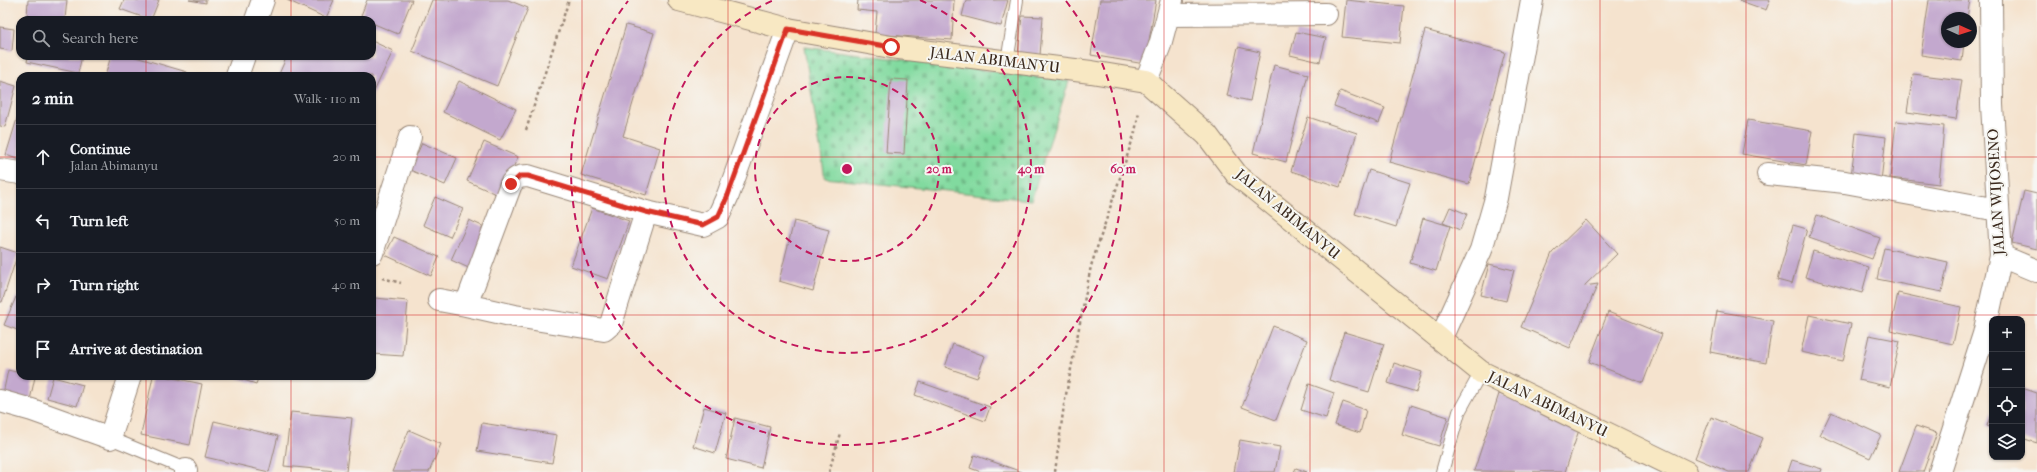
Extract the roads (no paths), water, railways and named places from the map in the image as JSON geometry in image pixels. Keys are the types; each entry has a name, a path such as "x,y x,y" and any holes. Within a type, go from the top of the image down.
{"street":[{"path":"257,16 263,0"},
{"name":"JALAN ABIMANYU","path":"679,0 788,29 891,47 1091,72 1146,81 1207,134 1237,175 1441,338 1481,372 1686,472"},
{"path":"1441,338 1481,250 1496,198 1532,0"},
{"name":"JALAN WIJOSENO","path":"1940,472 1984,334 2001,256 1992,105 1991,0"},
{"path":"1146,81 1160,45 1170,7 1326,14"},
{"path":"466,306 511,184 520,176 528,176 646,212 703,225 718,217 728,195 788,29"},
{"path":"238,72 243,60"},
{"path":"376,241 410,138"},
{"path":"0,170 16,172"},
{"path":"1768,174 1845,182 1998,210"},
{"path":"439,300 515,316 604,330 610,324 646,212"},
{"path":"2001,256 2037,271"},
{"path":"0,401 32,410 110,438 129,380"}],"lane":[{"path":"1007,62 1017,0"},
{"path":"1442,472 1459,412 1481,372"},
{"path":"110,438 154,455 188,471"}]}
